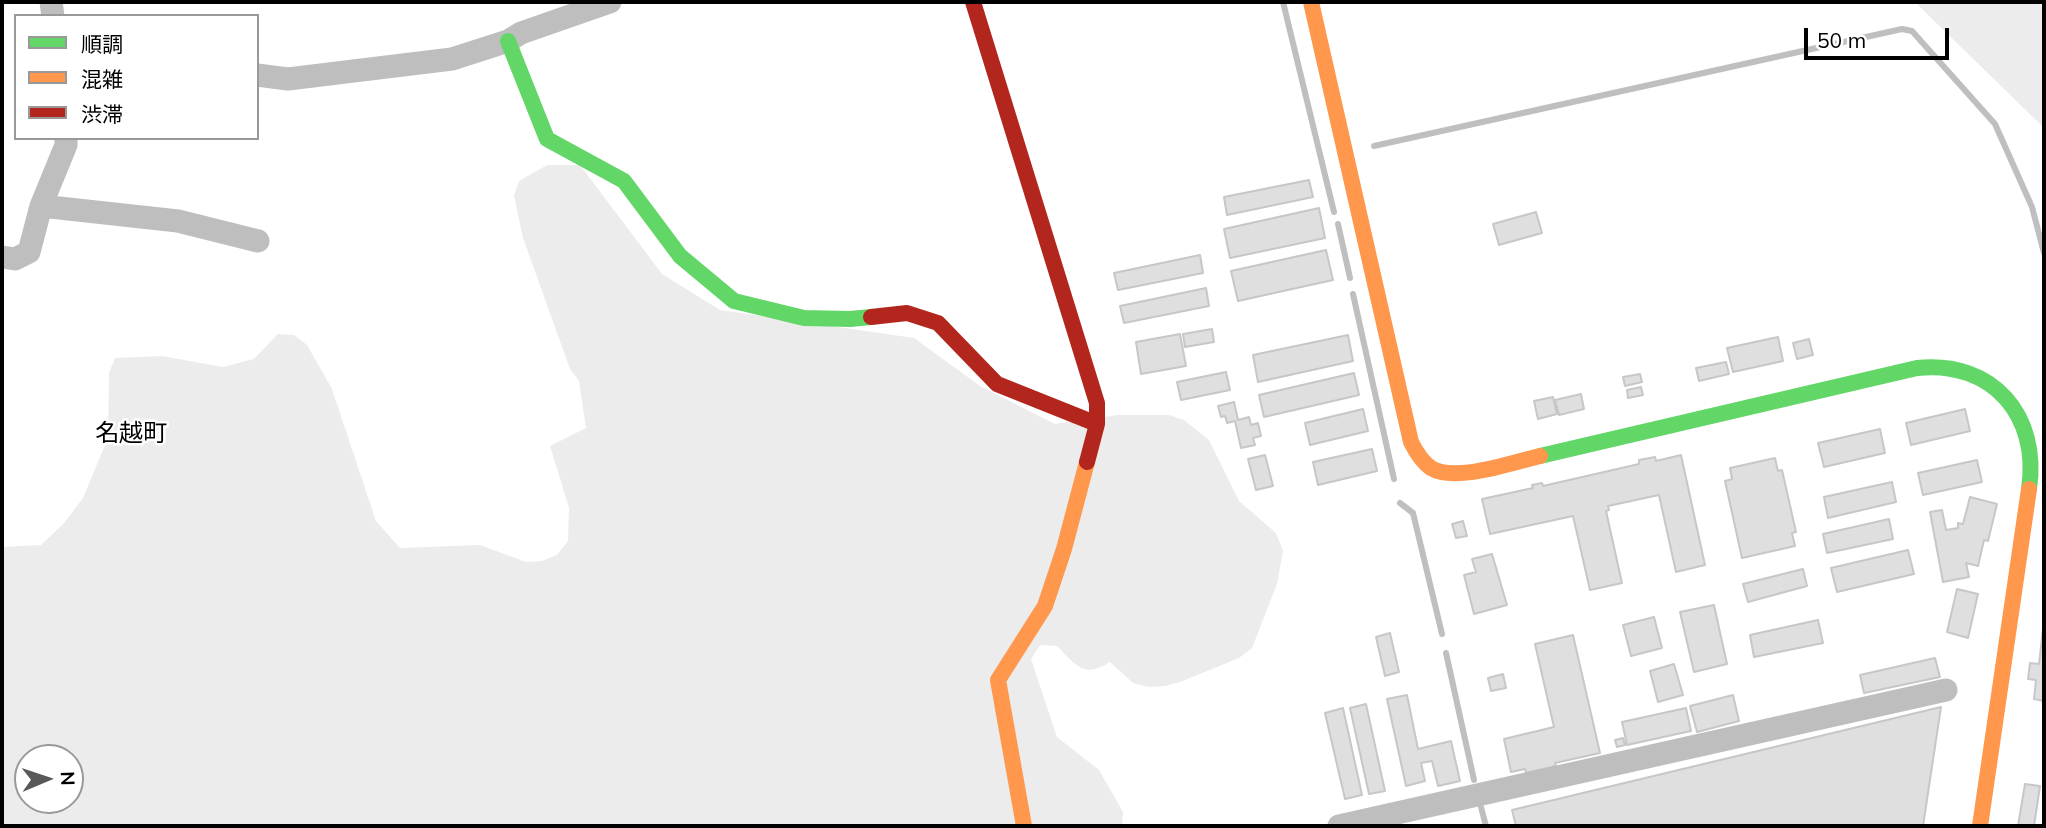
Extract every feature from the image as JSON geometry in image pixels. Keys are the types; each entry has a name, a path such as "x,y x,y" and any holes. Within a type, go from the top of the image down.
{"street":[{"path":"259,75 288,79 452,59 610,2"},
{"path":"973,2 1097,403 1097,424 1064,549 1045,606 998,680 1024,826"},
{"path":"1311,2 1411,442 1419,458 1431,470 1452,474 1481,470 1917,368 1949,367 1965,371 1987,382 2006,397 2029,438 2032,468 1980,826"},
{"path":"508,41 547,139 624,181 680,256 734,301 804,318 849,319 907,313 938,323 998,384 1097,424"},
{"path":"2,257 15,258 29,252 41,206 66,145 65,140"},
{"path":"41,206 178,221 258,240"},
{"path":"1339,826 1946,690"}],"shaded area":[{"path":"1915,2 2044,2 2044,128 1920,7"},
{"path":"547,165 580,165 662,274 720,310 914,338 980,386 1055,424 1118,415 1169,415 1184,420 1209,440 1239,501 1276,533 1283,551 1277,584 1252,648 1239,658 1180,682 1149,687 1133,683 1110,662 1093,669 1080,668 1057,646 1040,645 1031,659 1057,737 1099,770 1123,812 1122,826 2,826 2,547 41,545 64,523 83,498 108,438 109,373 115,358 162,356 223,367 254,359 278,334 294,335 307,345 332,389 376,521 400,548 480,545 526,562 542,561 557,555 568,541 569,508 550,446 586,428 579,381 570,369 523,238 514,196 519,181"}],"building":[{"path":"1309,180 1313,197 1227,215 1224,197"},
{"path":"1319,208 1325,238 1230,258 1224,229"},
{"path":"1536,212 1542,233 1499,245 1493,224"},
{"path":"1326,250 1333,280 1238,301 1231,271"},
{"path":"1200,255 1203,273 1118,290 1114,273"},
{"path":"1206,288 1209,306 1124,323 1120,306"},
{"path":"1212,329 1214,342 1185,347 1183,334"},
{"path":"1180,334 1186,366 1141,374 1136,342"},
{"path":"1348,335 1353,361 1258,382 1253,355"},
{"path":"1778,337 1783,361 1733,372 1727,348"},
{"path":"1809,339 1813,355 1797,359 1793,343"},
{"path":"1726,362 1729,374 1699,381 1696,368"},
{"path":"1226,372 1230,390 1181,400 1177,382"},
{"path":"1354,373 1359,395 1264,417 1259,395"},
{"path":"1640,374 1642,382 1625,386 1623,377"},
{"path":"1641,387 1643,395 1628,398 1627,390"},
{"path":"1581,394 1584,409 1559,415 1555,400"},
{"path":"1553,397 1557,414 1538,419 1534,401"},
{"path":"1234,402 1238,420 1249,417 1251,425 1258,423 1261,436 1253,438 1255,445 1241,448 1235,421 1227,423 1225,416 1221,417 1218,406"},
{"path":"1363,409 1368,431 1310,445 1305,423"},
{"path":"1965,409 1970,431 1911,445 1906,423"},
{"path":"1880,429 1885,453 1824,467 1818,443"},
{"path":"1372,449 1377,471 1318,485 1313,462"},
{"path":"1265,455 1273,486 1256,490 1248,459"},
{"path":"1681,455 1705,565 1676,572 1659,495 1608,506 1609,510 1606,511 1622,583 1590,590 1573,516 1490,534 1482,499 1533,488 1532,485 1542,483 1543,486 1639,464 1639,460 1655,457 1656,461"},
{"path":"1775,458 1778,471 1782,470 1796,532 1792,533 1795,546 1742,558 1725,481 1732,479 1730,468"},
{"path":"1977,460 1982,482 1923,495 1918,473"},
{"path":"1892,482 1896,502 1828,518 1824,497"},
{"path":"1970,497 1997,504 1988,541 1984,540 1978,566 1966,563 1969,577 1943,582 1930,512 1942,510 1946,530 1958,528 1958,523 1963,524"},
{"path":"1889,519 1893,539 1827,553 1823,534"},
{"path":"1463,521 1467,536 1456,538 1452,524"},
{"path":"1908,550 1914,574 1837,592 1831,568"},
{"path":"1492,554 1507,605 1474,614 1464,575 1476,572 1472,559"},
{"path":"1803,569 1807,586 1748,602 1743,584"},
{"path":"1957,589 1978,594 1968,638 1947,632"},
{"path":"1714,605 1727,664 1694,672 1680,612"},
{"path":"1654,617 1662,648 1631,656 1623,625"},
{"path":"1818,620 1823,643 1754,657 1750,635"},
{"path":"2044,620 2044,701 2034,699 2036,680 2028,679 2030,663 2039,664"},
{"path":"1390,633 1399,672 1385,676 1376,637"},
{"path":"1573,635 1600,753 1526,773 1525,769 1511,772 1504,739 1554,727 1535,644"},
{"path":"1935,658 1940,677 1864,693 1860,675"},
{"path":"1674,664 1683,695 1658,702 1650,671"},
{"path":"1503,674 1506,688 1491,691 1488,678"},
{"path":"1407,695 1418,749 1451,741 1460,781 1438,786 1432,761 1421,763 1425,781 1406,786 1387,699"},
{"path":"1733,695 1739,721 1697,732 1690,706"},
{"path":"1366,704 1385,791 1369,794 1350,708"},
{"path":"1941,707 1923,826 1516,826 1512,810"},
{"path":"1343,708 1362,795 1345,799 1325,713"},
{"path":"1686,708 1691,731 1627,745 1622,722"},
{"path":"1623,738 1625,745 1617,747 1615,740"},
{"path":"2025,784 2040,786 2034,826 2018,826"}],"waterway":[{"path":"1283,2 1334,212"},
{"path":"1374,146 1902,29 1912,31 1995,124 2032,207 2044,253"},
{"path":"1338,224 1350,278"},
{"path":"1353,294 1394,479"},
{"path":"1400,503 1413,513 1442,634"},
{"path":"1446,653 1474,780"},
{"path":"1481,807 1486,826"}],"traffic: fast":[{"path":"508,41 547,139 624,181 680,256 734,301 804,318 871,317"},
{"path":"1540,456 1917,368 1944,368 1968,373 1989,384 2006,398 2027,438 2029,489"}],"traffic: slow":[{"path":"1311,2 1411,442 1425,463 1442,472 1485,470 1540,456"},
{"path":"1024,826 998,680 1045,606 1064,549 1087,462"},
{"path":"1980,826 2029,489"}],"traffic: jam":[{"path":"973,2 1097,403 1097,424 1087,462"},
{"path":"871,317 907,313 938,323 997,384 1097,424"}],"district":[{"name":"名越町","path":"131,434"}]}
